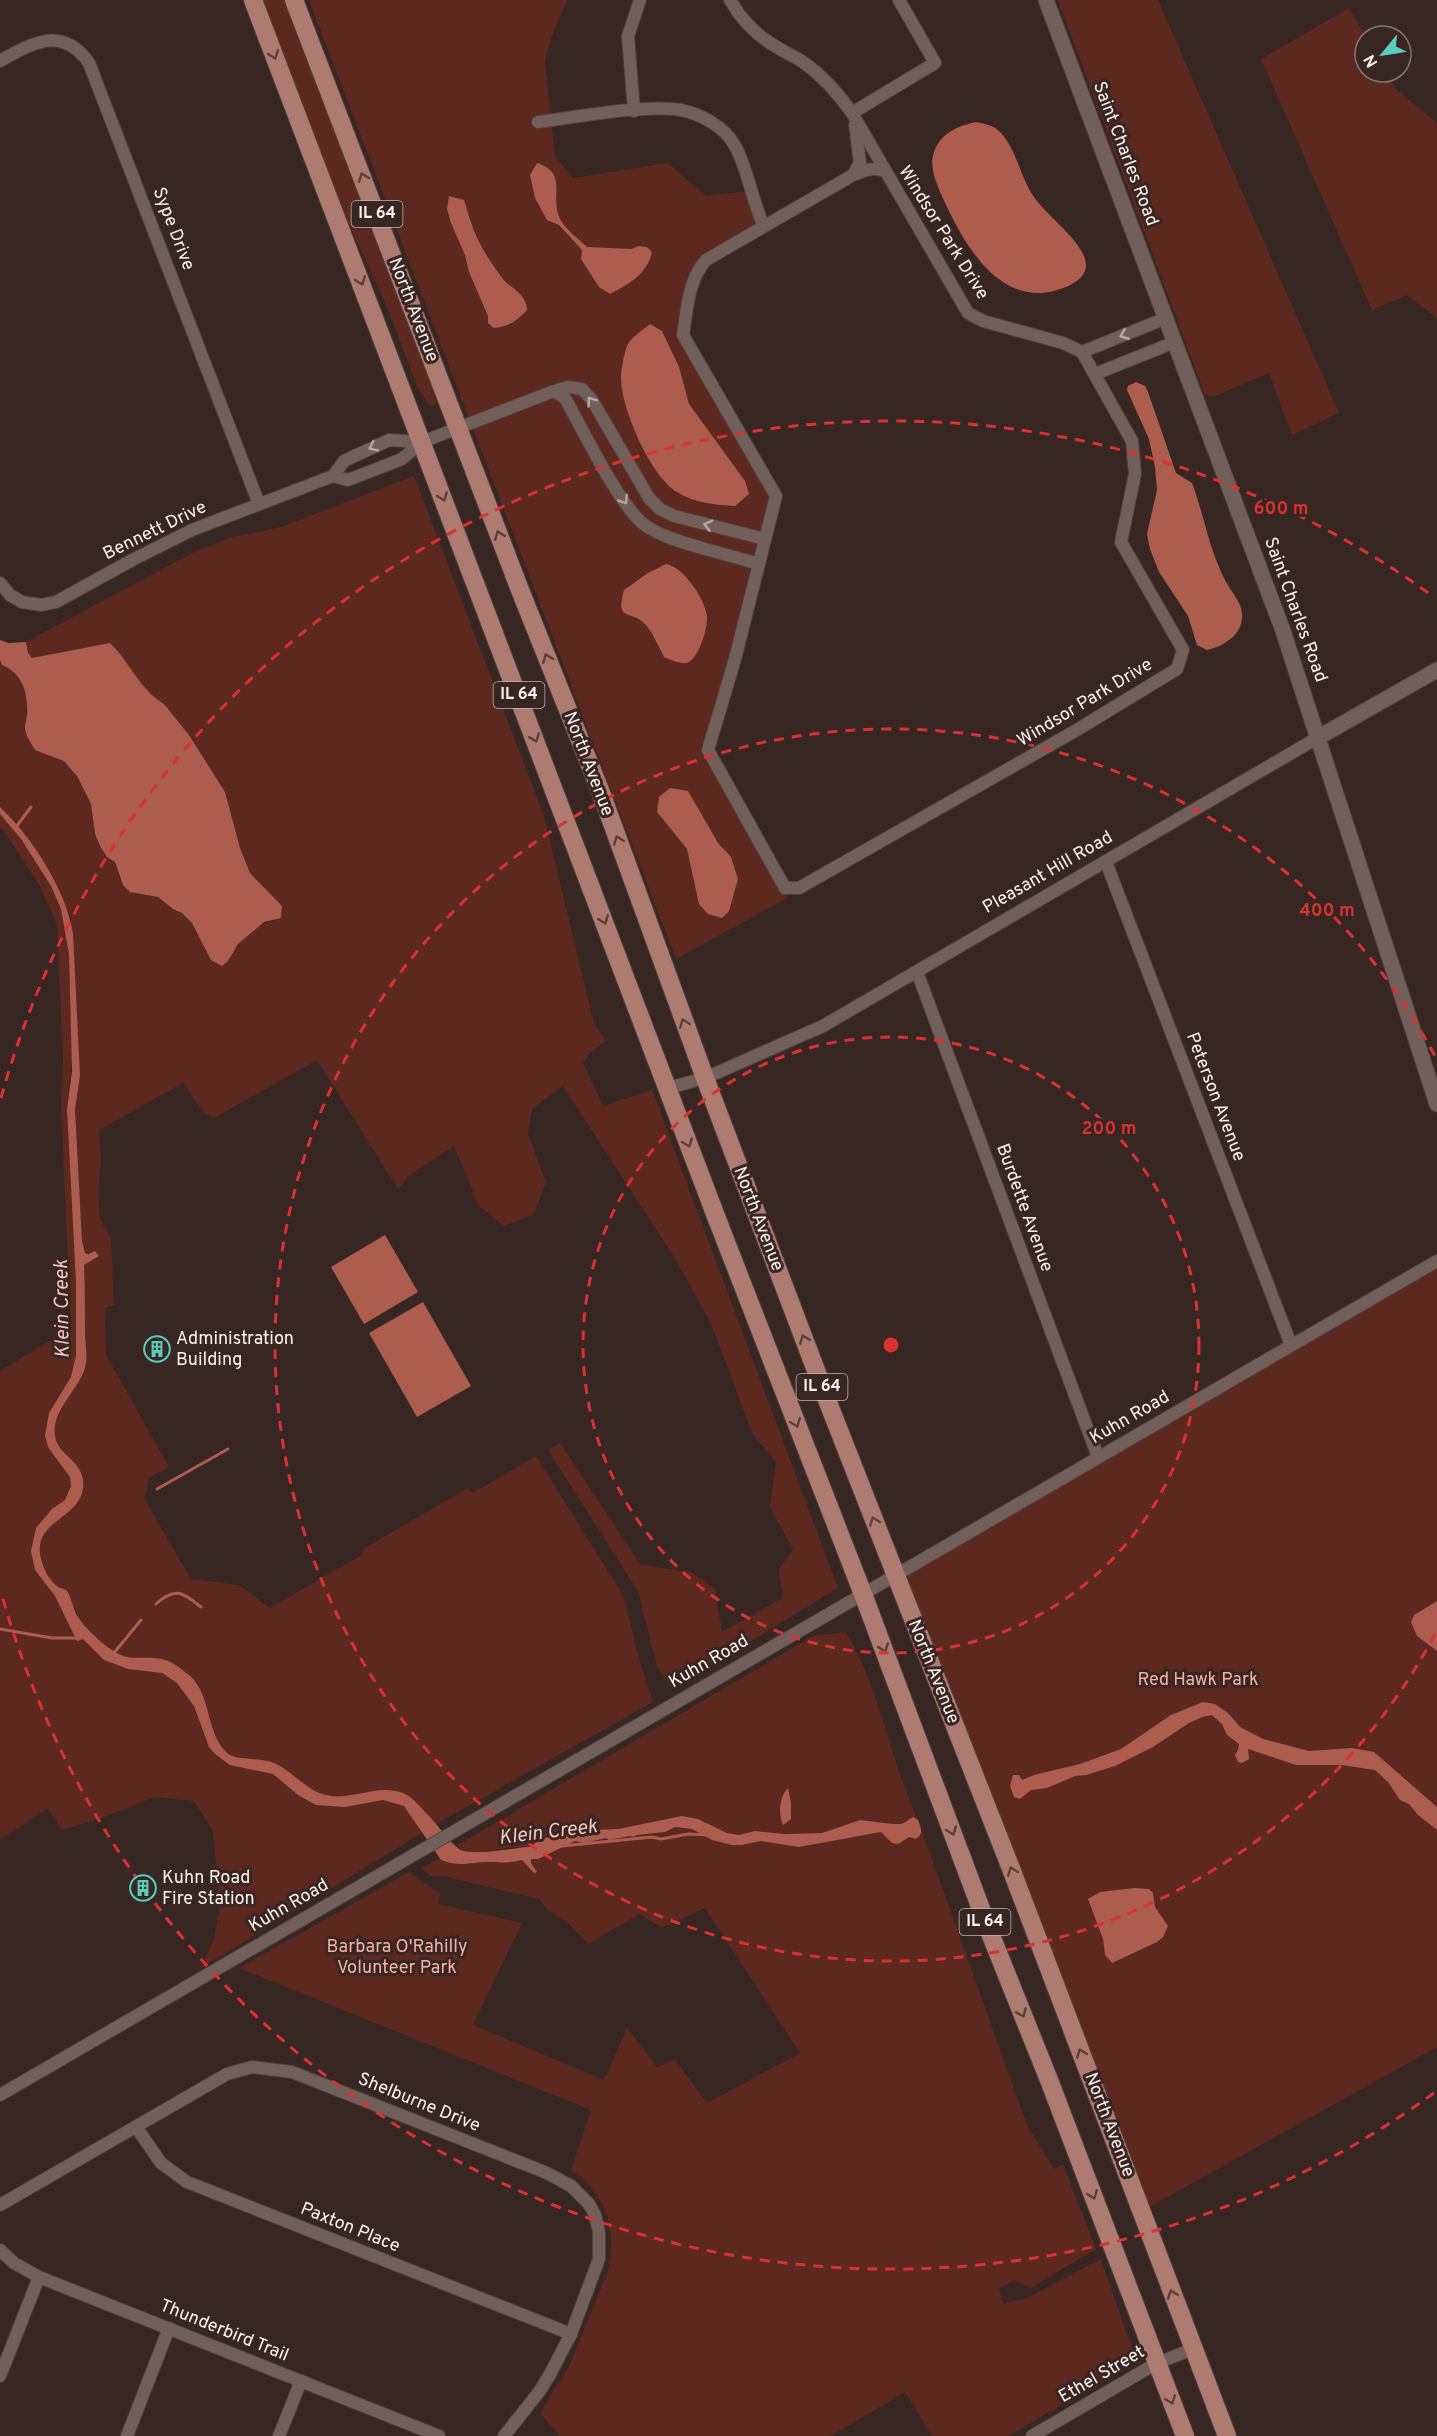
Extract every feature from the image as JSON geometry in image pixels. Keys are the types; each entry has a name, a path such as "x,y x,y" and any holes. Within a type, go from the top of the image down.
{"main road":[{"name":"North Avenue","path":"253,0 863,1594 990,1933 1049,2080 1185,2436"},
{"name":"North Avenue","path":"294,0 526,607 600,790 705,1078 894,1575 1027,1909 1192,2349 1227,2436"}],"street":[{"path":"634,111 628,36 640,0"},
{"path":"730,0 741,18 758,34 814,70 830,85 852,113 885,171"},
{"path":"852,113 935,63 899,0"},
{"name":"Saint Charles Road","path":"1046,0 1282,628 1437,1104"},
{"name":"Sype Drive","path":"0,61 38,41 55,40 72,46 89,63 259,504"},
{"path":"538,122 634,111 682,110 715,124 732,141 744,164 755,207 764,226"},
{"path":"852,113 860,163 853,175"},
{"name":"Windsor Park Drive","path":"871,169 885,171 968,313 983,321 1063,343 1082,352 1132,441 1135,474 1121,543 1183,650 1177,669 1075,731 799,888 785,888 708,750 735,659 776,496 682,335 693,283 698,269 706,260 853,175 871,169"},
{"path":"1082,352 1166,318"},
{"path":"1095,374 1175,342"},
{"path":"422,442 554,391 568,387 582,389 592,400 649,498 660,509 674,516 765,539"},
{"path":"554,391 565,398 633,513 644,525 661,535 759,564"},
{"path":"595,450 614,438"},
{"name":"Bennett Drive","path":"0,583 10,595 32,605 63,600 134,559 192,530 333,476 344,461 389,440 422,442"},
{"name":"Bennett Drive","path":"333,476 348,480 402,459 422,442"},
{"name":"Pleasant Hill Road","path":"668,1088 705,1078 823,1026 1437,670"},
{"name":"Peterson Avenue","path":"1106,862 1290,1345"},
{"name":"Burdette Avenue","path":"917,972 1098,1457"},
{"name":"Kuhn Road","path":"0,2095 1437,1261"},
{"name":"Shelburne Drive","path":"0,2205 227,2074 252,2067 292,2072 561,2180 582,2195 595,2215 599,2232 599,2259 571,2334 539,2392 504,2436"},
{"name":"Paxton Place","path":"136,2127 161,2163 187,2182 571,2334"},
{"name":"Thunderbird Trail","path":"0,2250 14,2263 39,2277 433,2435"},
{"path":"0,2376 39,2277"},
{"path":"127,2436 169,2328"},
{"name":"Ethel Street","path":"1032,2436 1157,2363 1192,2349"},
{"path":"279,2436 301,2381"}],"green space":[{"path":"263,0 284,0 432,386 436,404 430,406 417,386 388,309 346,217"},
{"path":"309,0 567,0 551,38 545,62 555,156 573,178 668,163 706,196 748,191 758,223 702,254 689,280 678,332 686,354 771,496 704,753 787,898 676,959"},
{"path":"1058,0 1158,0 1339,413 1292,435 1269,373 1215,396 1205,395"},
{"path":"1349,8 1358,24 1353,24 1353,84 1392,84 1437,123 1437,318 1407,295 1372,310 1261,59"},
{"path":"414,476 544,816 594,1024 606,1041 590,1053 583,1063 603,1106 652,1090 838,1588 672,1689 657,1666 638,1591 548,1450 560,1443 640,1564 693,1573 715,1589 722,1632 783,1598 779,1570 793,1549 770,1507 776,1462 753,1435 710,1321 673,1255 563,1086 532,1109 528,1134 546,1182 534,1214 504,1226 479,1206 454,1146 408,1176 398,1189 317,1060 214,1118 204,1113 183,1083 99,1130 100,1219 111,1239 114,1305 105,1308 106,1355 169,1467 149,1478 145,1500 191,1579 239,1585 270,1608 362,1555 363,1549 468,1488 473,1493 536,1456 624,1597 639,1659 653,1702 438,1823 201,1968 214,1938 220,1908 213,1831 194,1801 154,1797 107,1816 62,1830 48,1808 1,1839 0,1837 0,1371 71,1328 61,1104 63,1061 57,925 41,888 4,831 0,829 0,814 21,839 51,886 65,924 69,954 72,1055 67,1109 76,1282 76,1330 85,1332 84,1265 89,1261 92,1253 85,1252 82,1241 75,1109 80,1076 71,919 49,872 21,830 0,807 0,660 2,665 14,670 23,685 27,700 25,728 35,749 64,761 77,776 91,804 95,834 100,846 107,857 114,862 123,885 130,892 158,897 182,913 192,923 211,960 228,961 235,948 246,936 259,926 273,921 282,906 250,873 240,848 225,792 189,735 164,704 152,697 110,643 32,658 28,653 26,642 196,551 233,537 281,527"},
{"name":"Red Hawk Park","path":"1437,1260 1437,2047 1144,2210 901,1575"},
{"path":"846,1632 868,1677 908,1797 918,1820 913,1817 902,1824 893,1824 859,1820 822,1833 785,1834 755,1831 739,1835 727,1833 698,1819 682,1816 618,1829 563,1831 533,1846 468,1853 456,1846 813,1636"},
{"name":"Barbara O'Rahilly Volunteer Park","path":"675,1827 692,1829 712,1840 742,1845 761,1841 799,1847 881,1832 892,1842 909,1837 916,1839 922,1831 1027,2125 1054,2169 1063,2164 1096,2249 1030,2288 1014,2280 999,2289 1003,2304 1027,2298 1101,2259 1136,2360 1009,2436 932,2436 905,2392 831,2436 560,2436 540,2413 569,2366 608,2271 611,2256 610,2227 601,2202 593,2190 571,2170 591,2110 239,1968 409,1872 440,1894 438,1904 522,1923 473,2025 604,2080 627,2028 657,2067 675,2060 707,2103 800,2053 705,1908 662,1928 640,1914 588,1944 567,1922 548,1910 539,1899 443,1876 430,1876 421,1868 440,1858 456,1864 522,1860 536,1871 531,1859 575,1841 634,1837 665,1832"}],"shaded area":[{"path":"976,122 992,126 1006,139 1034,197 1079,247 1086,264 1083,275 1075,282 1054,291 1034,293 1017,289 986,268 963,237 946,205 932,165 937,145 945,135 956,128"},
{"path":"537,163 547,167 553,173 560,219 569,231 587,247 631,249 639,246 647,247 652,252 646,266 636,278 610,294 599,287 581,259 582,250 559,225 547,220 535,198 530,175"},
{"path":"449,196 464,200 484,252 503,279 518,292 526,304 527,310 508,325 494,328 488,323 488,316 451,223 447,209"},
{"path":"650,324 662,331 679,367 689,404 745,481 749,494 735,506 698,501 677,492 657,472 639,441 626,406 621,375 629,343"},
{"path":"1136,382 1145,386 1148,392 1176,473 1192,483 1215,556 1241,609 1240,627 1232,638 1207,650 1197,645 1188,616 1159,572 1150,549 1147,534 1157,490 1149,439 1127,390 1128,386"},
{"path":"666,564 673,566 686,577 698,593 706,610 707,622 702,643 695,656 687,663 664,657 645,624 626,614 622,607 624,590 648,573"},
{"path":"0,640 9,643 26,642 28,653 32,658 110,643 141,683 164,704 189,735 225,792 240,848 250,873 282,906 281,918 264,922 238,944 228,961 222,966 211,960 192,923 182,913 158,897 130,892 123,885 115,862 107,857 100,846 95,834 91,804 77,776 64,761 35,750 28,739 25,727 27,705 25,691 19,678 9,668 2,665"},
{"path":"670,788 688,791 718,843 731,857 738,879 729,911 722,918 708,914 699,904 687,849 657,812 659,797"},
{"path":"0,807 24,833 46,865 63,899 73,933 80,1076 75,1109 82,1241 85,1253 95,1251 99,1256 84,1265 85,1367 60,1410 55,1427 57,1443 81,1472 83,1489 74,1507 44,1534 40,1543 40,1554 48,1577 58,1587 67,1591 76,1614 85,1626 98,1640 121,1655 165,1660 174,1664 194,1680 205,1701 215,1734 227,1753 274,1763 308,1787 331,1796 349,1796 385,1790 403,1793 417,1803 457,1847 467,1852 533,1846 537,1840 563,1831 618,1829 682,1816 698,1819 727,1833 739,1835 755,1831 785,1834 822,1833 860,1820 902,1824 913,1817 918,1820 921,1828 919,1837 916,1839 909,1837 898,1844 892,1843 881,1832 799,1847 761,1841 732,1845 712,1840 692,1829 675,1827 665,1832 634,1837 609,1840 606,1838 584,1843 575,1841 538,1859 531,1859 537,1872 534,1873 522,1860 463,1864 448,1862 441,1860 404,1806 383,1800 345,1807 316,1805 298,1795 273,1774 230,1765 209,1747 194,1706 177,1683 162,1673 128,1669 104,1660 83,1639 77,1641 55,1596 35,1570 31,1551 36,1528 52,1509 65,1500 71,1486 70,1477 48,1447 45,1436 49,1413 71,1377 76,1356 76,1282 67,1109 72,1071 69,954 61,909 51,886 21,839 0,814"},
{"path":"385,1235 418,1292 364,1324 331,1267"},
{"path":"423,1302 471,1386 417,1417 369,1333"},
{"path":"1437,1601 1437,1651 1417,1636 1411,1622 1414,1615"},
{"path":"1203,1702 1215,1704 1228,1713 1240,1727 1263,1739 1309,1751 1352,1748 1374,1752 1437,1807 1437,1830 1418,1815 1409,1804 1400,1800 1388,1782 1375,1770 1342,1765 1296,1765 1248,1749 1249,1759 1242,1763 1238,1762 1235,1755 1239,1744 1227,1735 1222,1724 1212,1715 1189,1723 1153,1747 1115,1766 1075,1776 1047,1788 1031,1790 1020,1799 1014,1797 1010,1786 1013,1775 1019,1775 1022,1780 1080,1764 1121,1749 1171,1715"},
{"path":"788,1788 791,1819 783,1825 780,1805"},
{"path":"1134,1888 1149,1889 1153,1893 1155,1907 1168,1926 1163,1937 1157,1942 1112,1963 1105,1955 1103,1939 1088,1899 1100,1892"}],"waterway":[{"path":"16,827 31,807"},
{"path":"157,1489 228,1449"},
{"path":"156,1604 174,1593 184,1595 201,1607"},
{"path":"113,1654 141,1620"},
{"path":"0,1629 52,1638 78,1638"},
{"name":"Klein Creek","path":"562,1846 652,1837 661,1839 688,1834 709,1835"}],"place":[{"name":"Administration Building","path":"157,1349"},
{"name":"Kuhn Road Fire Station","path":"143,1888"}]}
